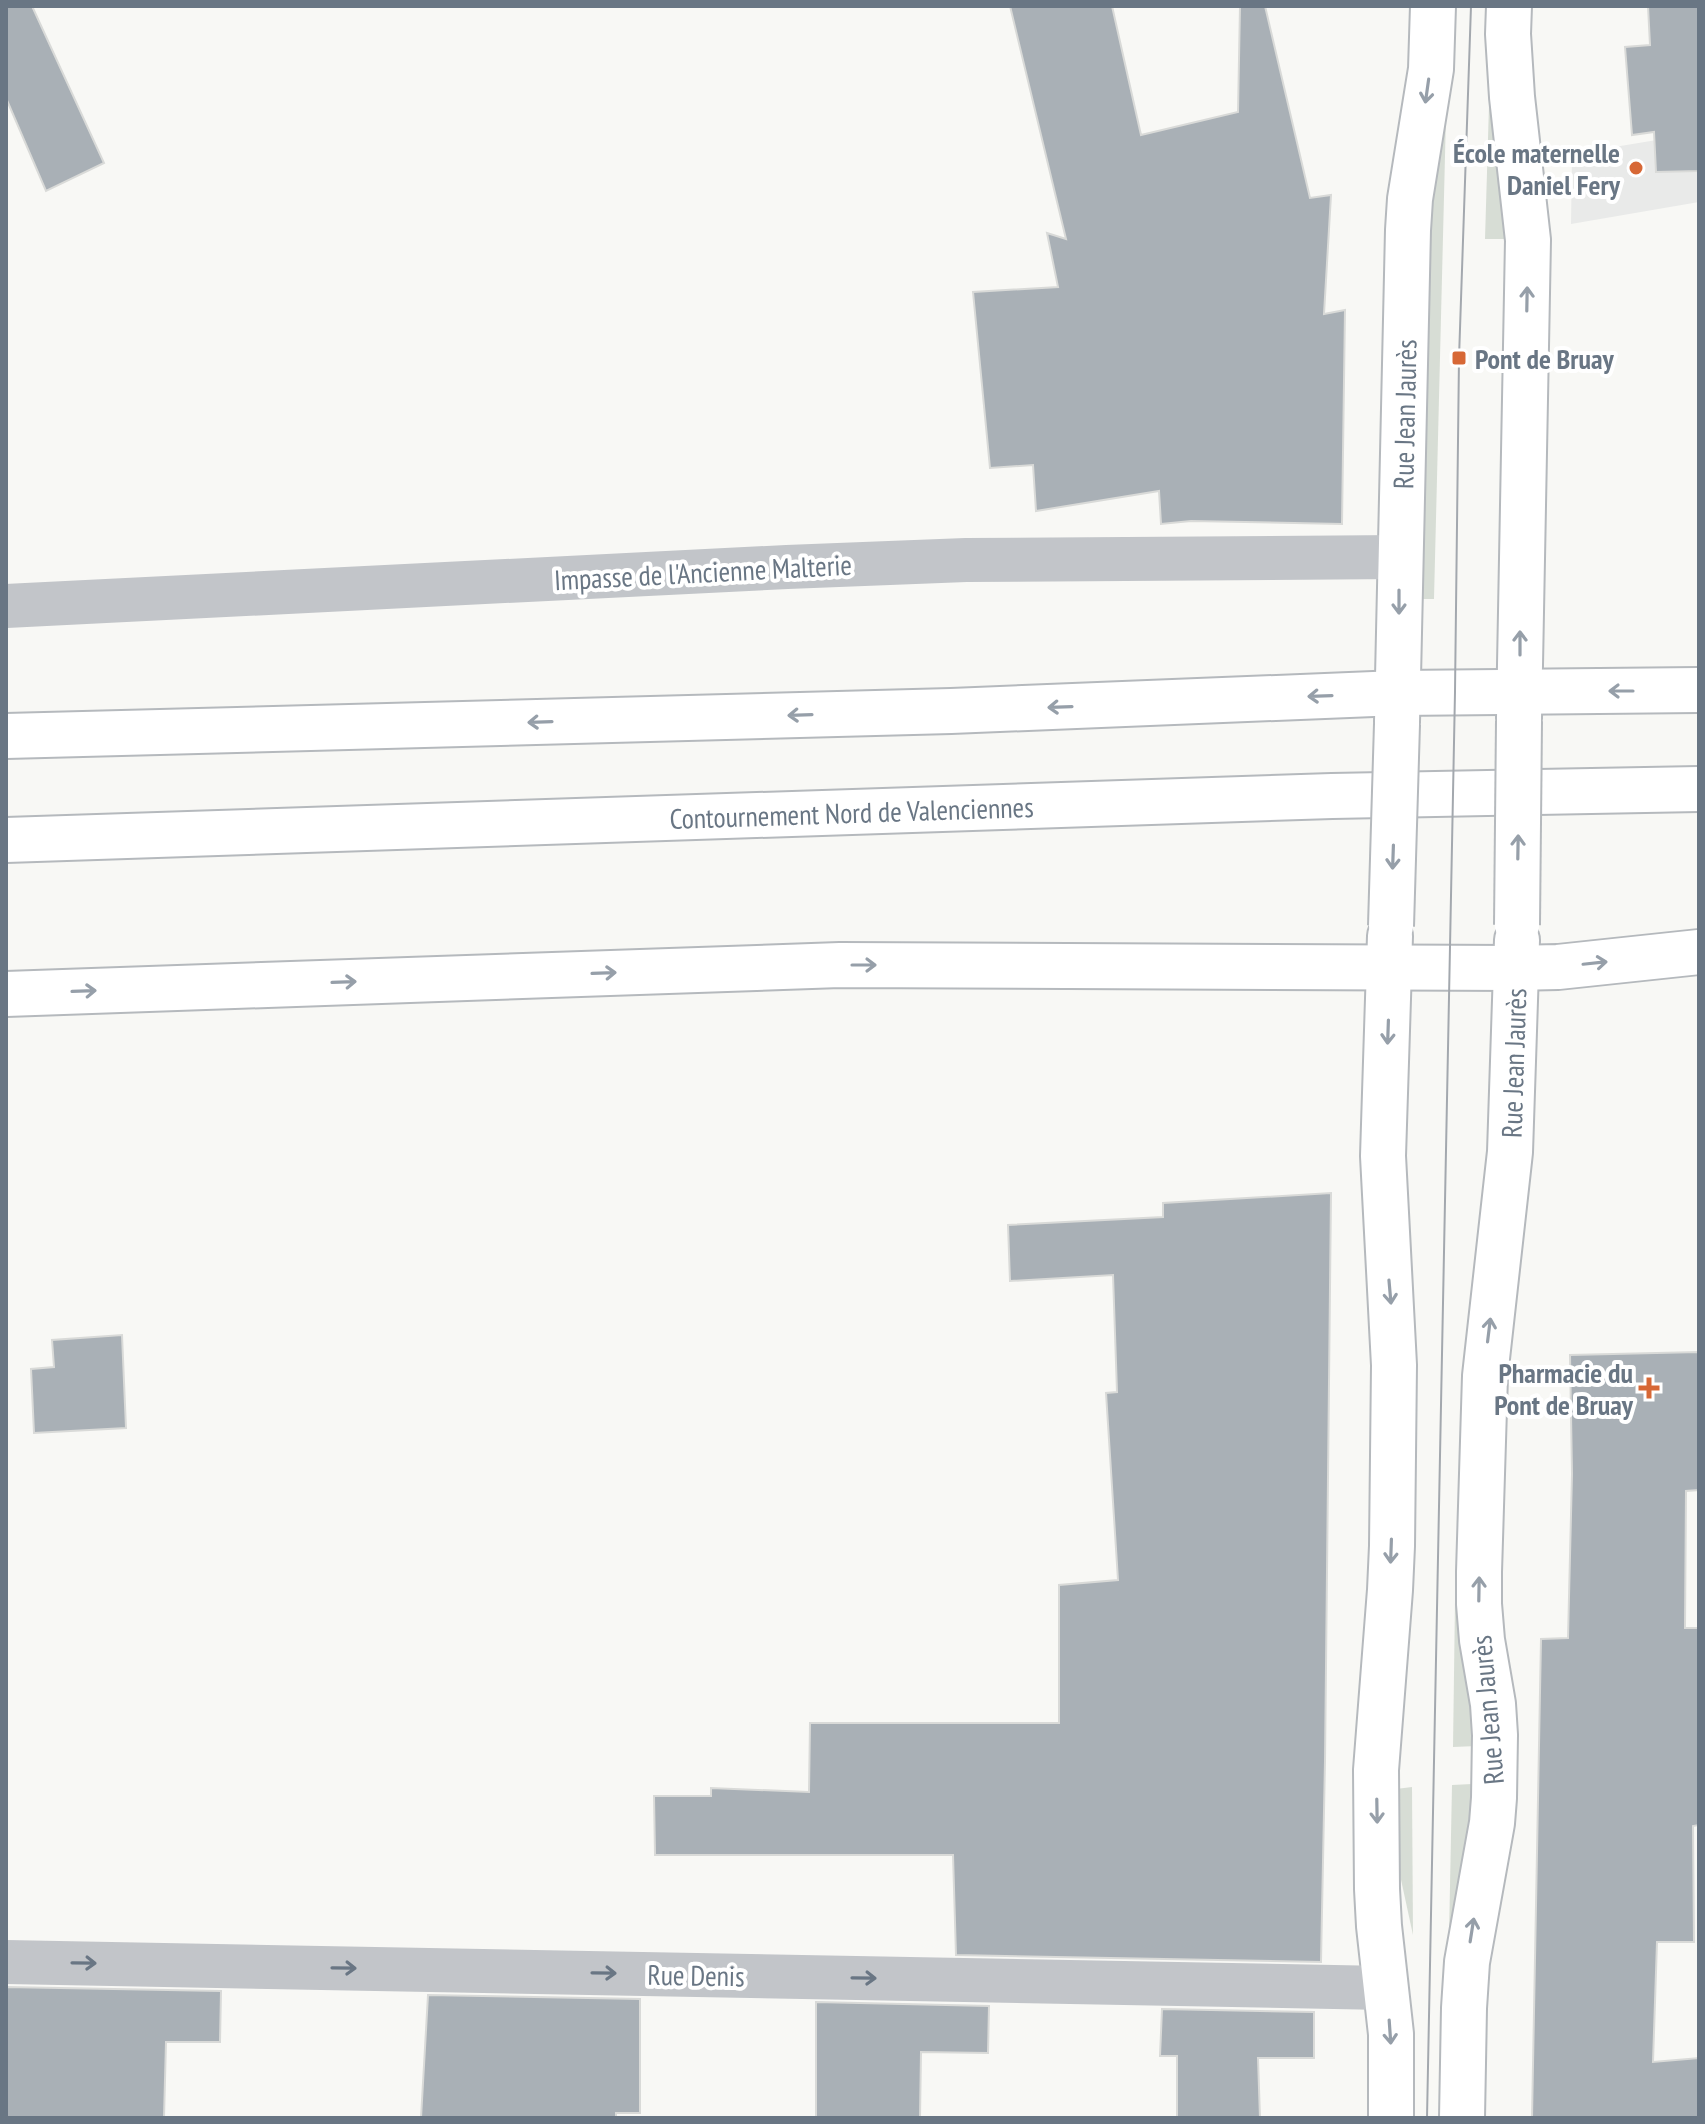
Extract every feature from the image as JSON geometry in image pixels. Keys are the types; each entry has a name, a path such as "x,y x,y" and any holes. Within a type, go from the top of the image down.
{"main road":[{"name":"Rue Jean Jaurès","path":"1391,2118 1391,2034 1377,1889 1376,1770 1392,1546 1394,1365 1383,1156 1410,199 1431,69 1433,6"},
{"name":"Rue Jean Jaurès","path":"1462,2118 1467,1962 1494,1798 1493,1704 1479,1604 1483,1452 1488,1341 1510,1152 1517,968 1528,240 1512,97 1509,6"},
{"path":"6,736 951,711 1519,706 1699,690"},
{"name":"Contournement Nord de Valenciennes","path":"6,840 1332,796 1699,789"},
{"path":"6,994 1390,946 1517,968 1570,966 1699,952"}],"street":[{"name":"Impasse de l'Ancienne Malterie","path":"6,606 936,561 1400,557"},
{"name":"Rue Denis","path":"6,1962 1385,1988"}],"shaded area":[{"path":"1489,105 1501,164 1508,239 1485,239"},
{"path":"1446,116 1434,599 1421,599 1430,221"},
{"name":"École maternelle Daniel Fery","path":"1699,133 1699,202 1571,224 1572,154"},
{"path":"1455,1601 1472,1679 1477,1746 1453,1747"},
{"path":"1472,1784 1470,1824 1449,1936 1452,1785"},
{"path":"1412,1787 1413,1935 1400,1875 1396,1789"}],"building":[{"path":"6,6 32,6 104,163 46,191 6,98"},
{"path":"1010,6 1112,6 1141,135 1238,112 1240,6 1265,6 1310,198 1331,195 1324,314 1345,310 1342,524 1191,521 1161,524 1159,491 1036,511 1033,465 990,468 973,292 1058,287 1047,233 1066,239"},
{"path":"1648,6 1699,6 1699,171 1656,172 1654,132 1632,135 1625,47 1650,45"},
{"path":"1331,1193 1321,1962 956,1955 953,1855 655,1855 654,1796 711,1796 711,1788 809,1792 810,1723 1059,1723 1059,1585 1118,1580 1106,1393 1117,1392 1113,1275 1010,1281 1008,1225 1163,1217 1163,1203"},
{"path":"122,1335 126,1428 34,1433 31,1369 54,1367 52,1340"},
{"path":"1699,1352 1699,1490 1686,1491 1685,1628 1699,1628 1699,1825 1693,1826 1694,1942 1657,1942 1653,2062 1699,2058 1699,2118 1532,2118 1541,1639 1568,1638 1572,1474 1570,1355"},
{"path":"6,1987 221,1991 220,2042 166,2042 164,2118 6,2118"},
{"path":"428,1995 640,1999 640,2113 616,2113 616,2118 421,2118"},
{"path":"816,2002 989,2006 988,2053 921,2052 920,2118 816,2118"},
{"path":"1162,2009 1314,2012 1314,2058 1258,2058 1260,2118 1177,2118 1177,2056 1160,2056"}],"tram line":[{"path":"1427,2118 1459,358 1471,6"}],"place":[{"name":"École maternelle Daniel Fery","path":"1636,168"},
{"name":"Pont de Bruay","path":"1459,358"},
{"name":"Pharmacie du Pont de Bruay","path":"1649,1388"}]}
